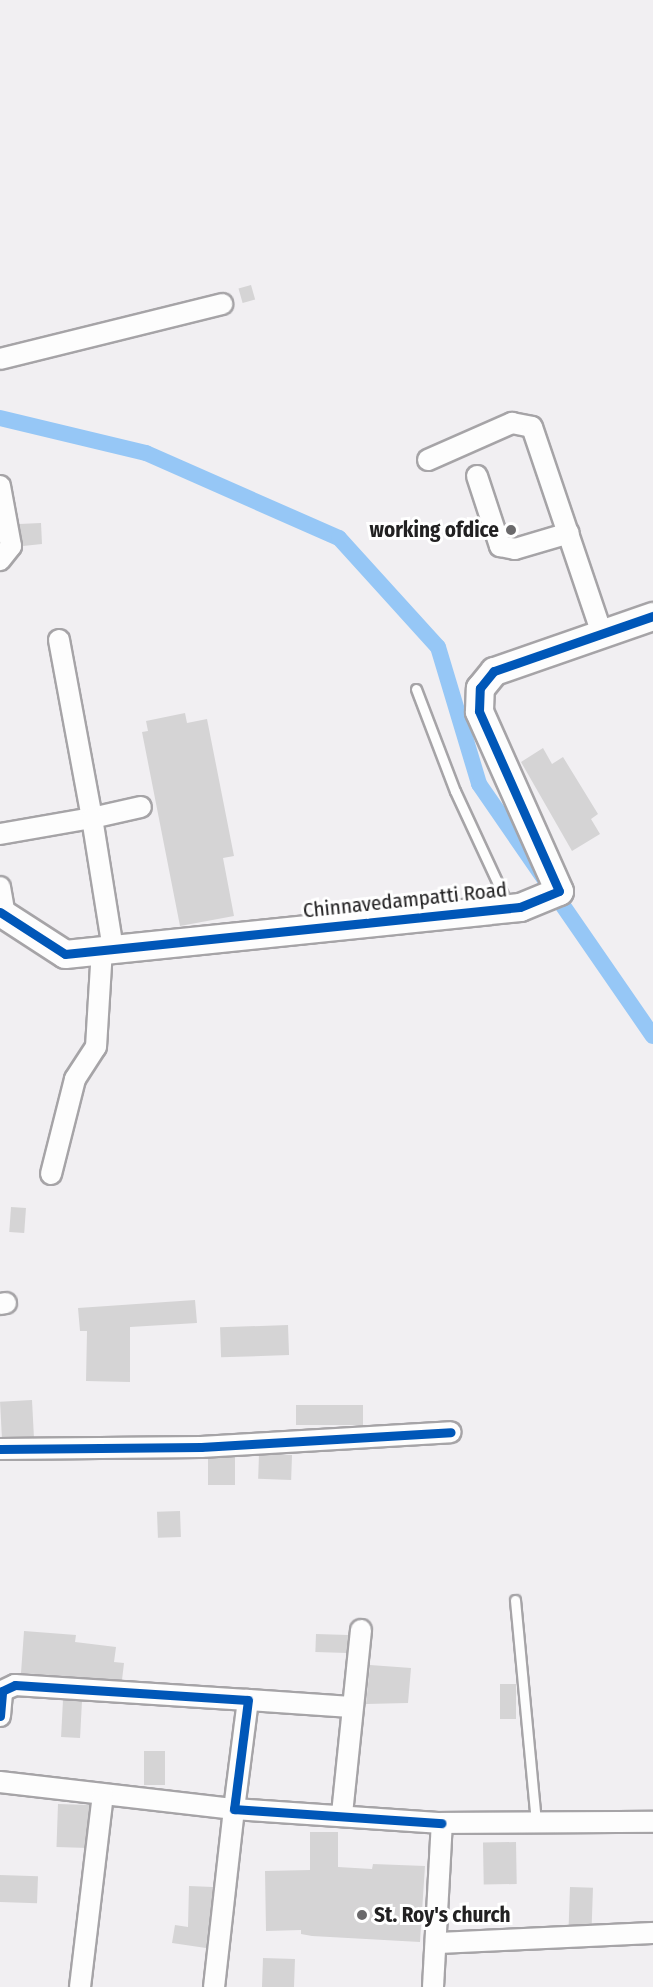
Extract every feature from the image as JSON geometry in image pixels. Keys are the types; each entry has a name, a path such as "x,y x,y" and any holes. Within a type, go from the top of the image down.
{"street":[{"path":"0,359 222,304"},
{"path":"428,460 512,423 532,427 602,634"},
{"path":"477,476 500,546 515,549 569,532"},
{"path":"0,486 11,546 0,560"},
{"name":"Chinnavedampatti Road","path":"3,914 65,954 515,907 559,891 479,711 480,688 494,670 653,616"},
{"path":"51,1174 75,1079 96,1047 107,949 92,818 59,640"},
{"path":"0,834 141,807"},
{"path":"0,887 3,914"},
{"path":"0,1449 201,1447 451,1432"},
{"path":"342,1814 361,1630"},
{"path":"0,1716 3,1690 15,1685 352,1707"},
{"path":"214,1987 248,1700"},
{"path":"0,1782 234,1809 342,1814 442,1823 653,1822"},
{"path":"80,1987 103,1795"},
{"path":"433,1987 438,1943 442,1823"},
{"path":"438,1943 653,1933"}],"lane":[{"path":"416,689 455,791 515,907"},
{"path":"515,1600 536,1823"}],"building":[{"path":"251,285 255,299 243,303 239,289"},
{"path":"41,523 42,544 23,546 19,524"},
{"path":"185,713 187,723 207,719 234,856 223,858 234,916 180,926 142,732 148,731 146,721"},
{"path":"543,748 552,764 563,757 598,814 591,819 600,834 572,851 521,762"},
{"path":"11,1207 26,1208 24,1233 9,1232"},
{"path":"195,1300 197,1323 130,1327 130,1382 86,1381 87,1331 80,1331 78,1308"},
{"path":"288,1325 289,1355 221,1357 220,1327"},
{"path":"32,1400 34,1437 2,1439 0,1402"},
{"path":"296,1405 363,1405 363,1425 296,1425"},
{"path":"259,1454 292,1455 291,1480 258,1479"},
{"path":"208,1457 235,1457 235,1485 208,1485"},
{"path":"180,1511 181,1537 158,1538 157,1512"},
{"path":"24,1631 76,1635 75,1642 116,1647 114,1662 124,1663 122,1680 21,1673"},
{"path":"316,1634 348,1635 347,1653 315,1652"},
{"path":"370,1665 411,1668 408,1703 366,1704"},
{"path":"500,1684 516,1684 516,1719 500,1719"},
{"path":"63,1700 82,1701 80,1738 61,1737"},
{"path":"144,1751 165,1751 165,1785 144,1785"},
{"path":"58,1804 90,1805 88,1848 56,1847"},
{"path":"310,1832 338,1832 338,1867 372,1869 373,1864 425,1866 420,1942 312,1936 301,1934 301,1930 266,1931 265,1871 310,1870"},
{"path":"516,1842 517,1884 484,1885 483,1843"},
{"path":"0,1875 38,1876 37,1903 0,1902"},
{"path":"189,1886 213,1887 206,1948 172,1943 175,1925 188,1927"},
{"path":"570,1887 593,1888 592,1926 569,1925"},
{"path":"263,1958 295,1959 294,1987 262,1987"}],"waterway":[{"path":"0,418 146,453 339,538 438,647 479,784 653,1036"}],"cycle path":[{"path":"0,912 65,954 520,907 559,891 479,711 480,688 494,671 653,616"},
{"path":"0,1449 201,1447 451,1432"},
{"path":"0,1716 2,1691 15,1685 248,1700 234,1809 442,1823"}],"place":[{"name":"working ofdice","path":"511,530"},
{"name":"St. Roy's church","path":"362,1915"}]}
